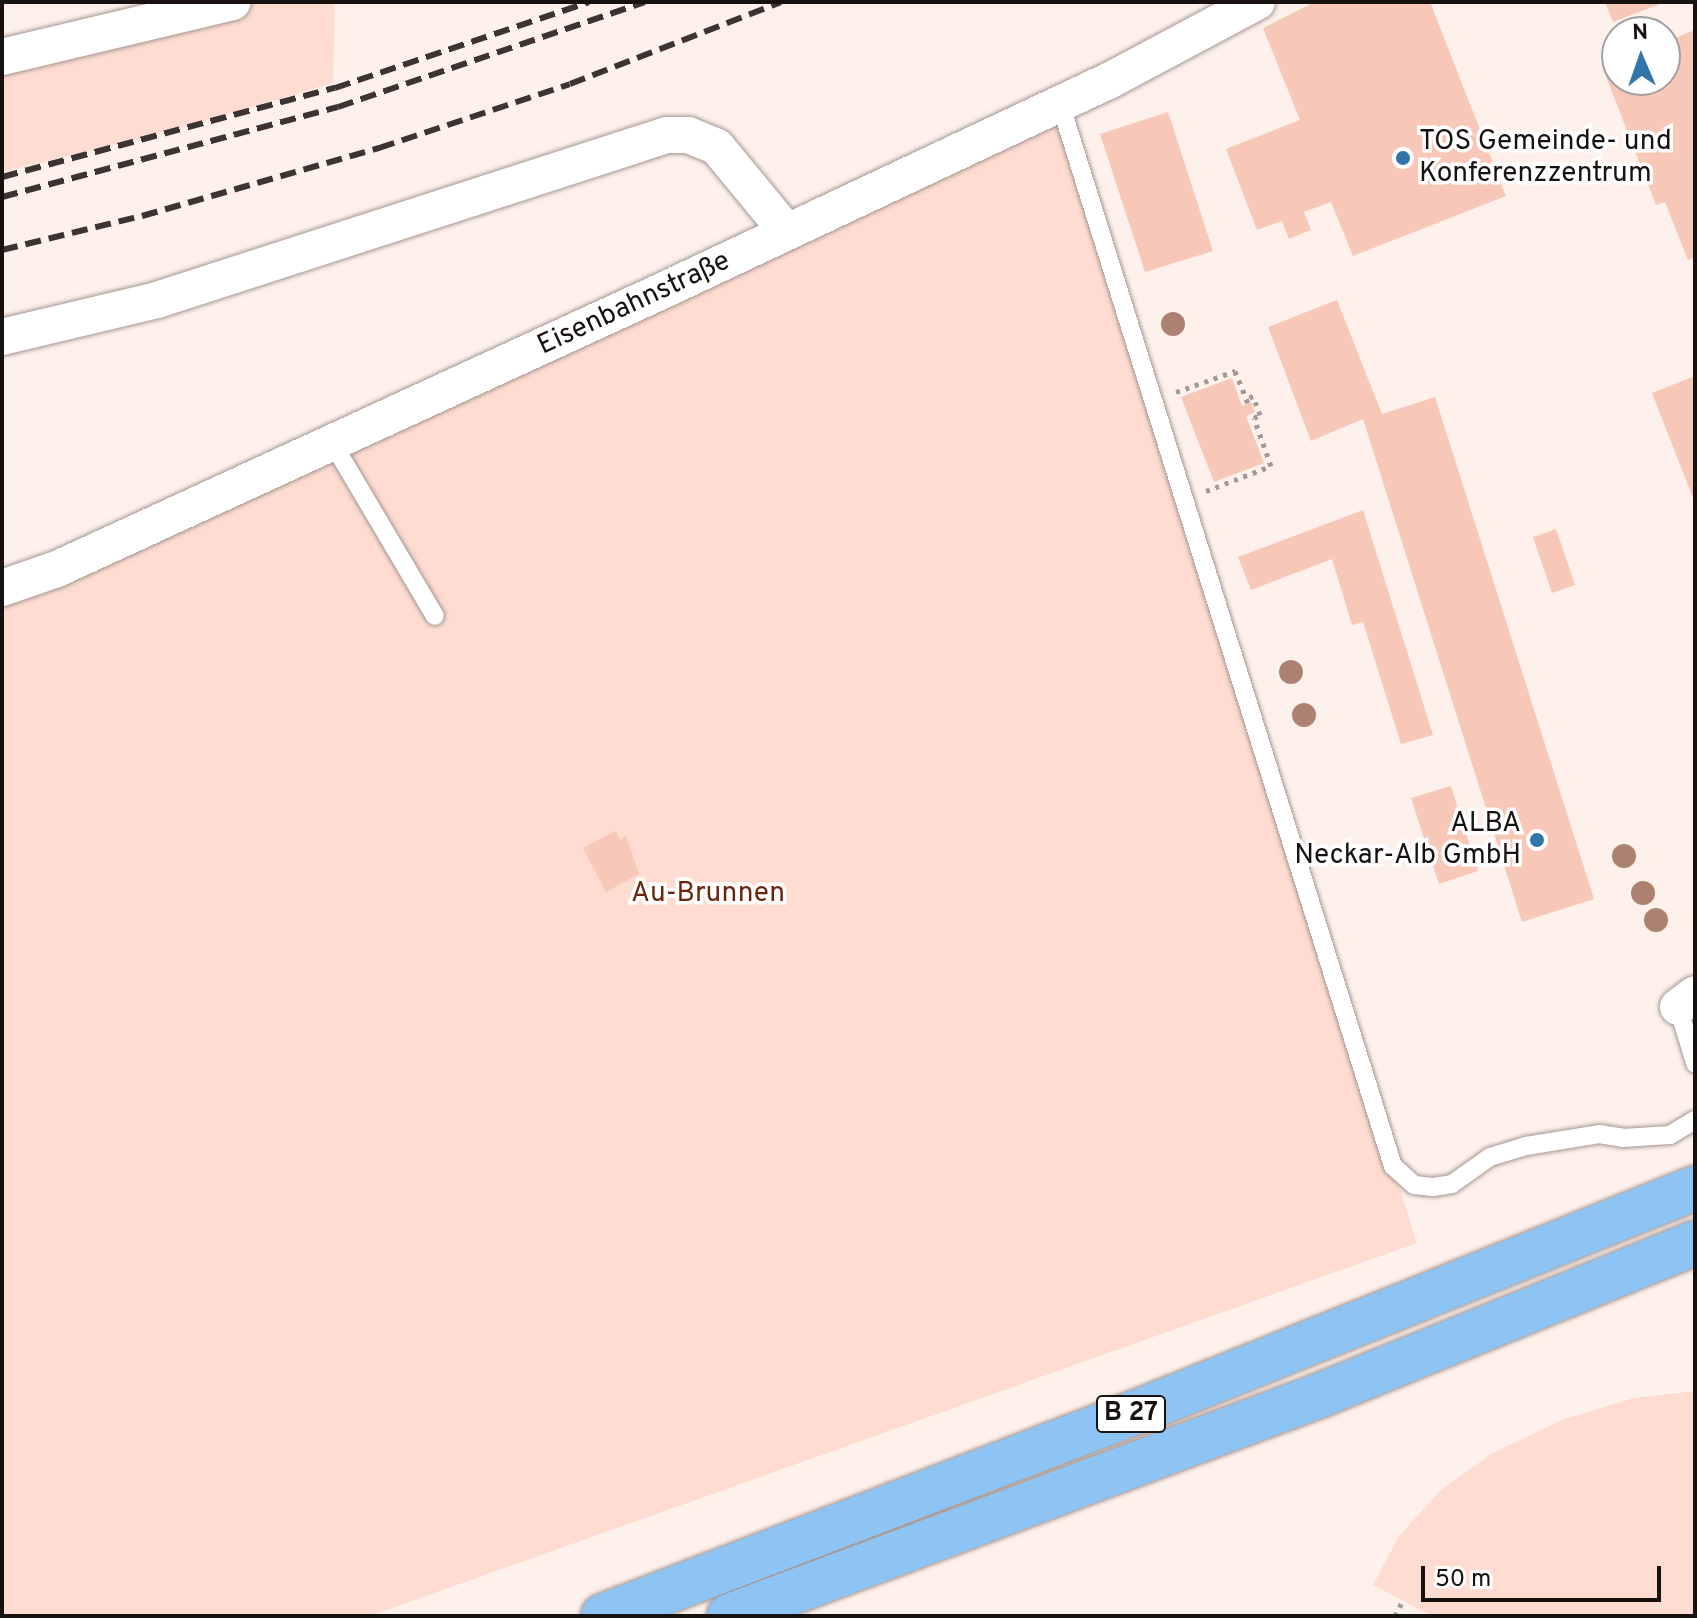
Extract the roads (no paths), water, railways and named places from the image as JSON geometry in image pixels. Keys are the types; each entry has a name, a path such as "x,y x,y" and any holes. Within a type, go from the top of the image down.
{"highway":[{"name":"B 27","path":"603,1616 1152,1406 1695,1188"},
{"name":"B 27","path":"729,1616 1318,1396 1695,1243"}],"street":[{"path":"2,57 233,2"},
{"name":"Eisenbahnstraße","path":"2,588 57,569 787,232 1060,103 1257,2"},
{"path":"2,337 157,300 667,135 688,135 717,147 787,232"}],"lane":[{"path":"1060,103 1387,1151 1403,1179 1433,1187 1452,1184 1490,1157 1526,1146 1587,1134 1670,1135 1695,1120"},
{"path":"332,442 435,616"},
{"path":"1686,1000 1695,1063"}],"railway":[{"path":"2,177 335,88 589,2"},
{"path":"2,197 338,107 645,2"},
{"path":"2,250 142,216 379,148 570,84 781,2"}],"place":[{"name":"TOS Gemeinde- und Konferenzzentrum","path":"1403,158"},
{"name":"ALBA Neckar-Alb GmbH","path":"1537,840"}],"park label":[{"name":"Au-Brunnen","path":"708,894"}]}
